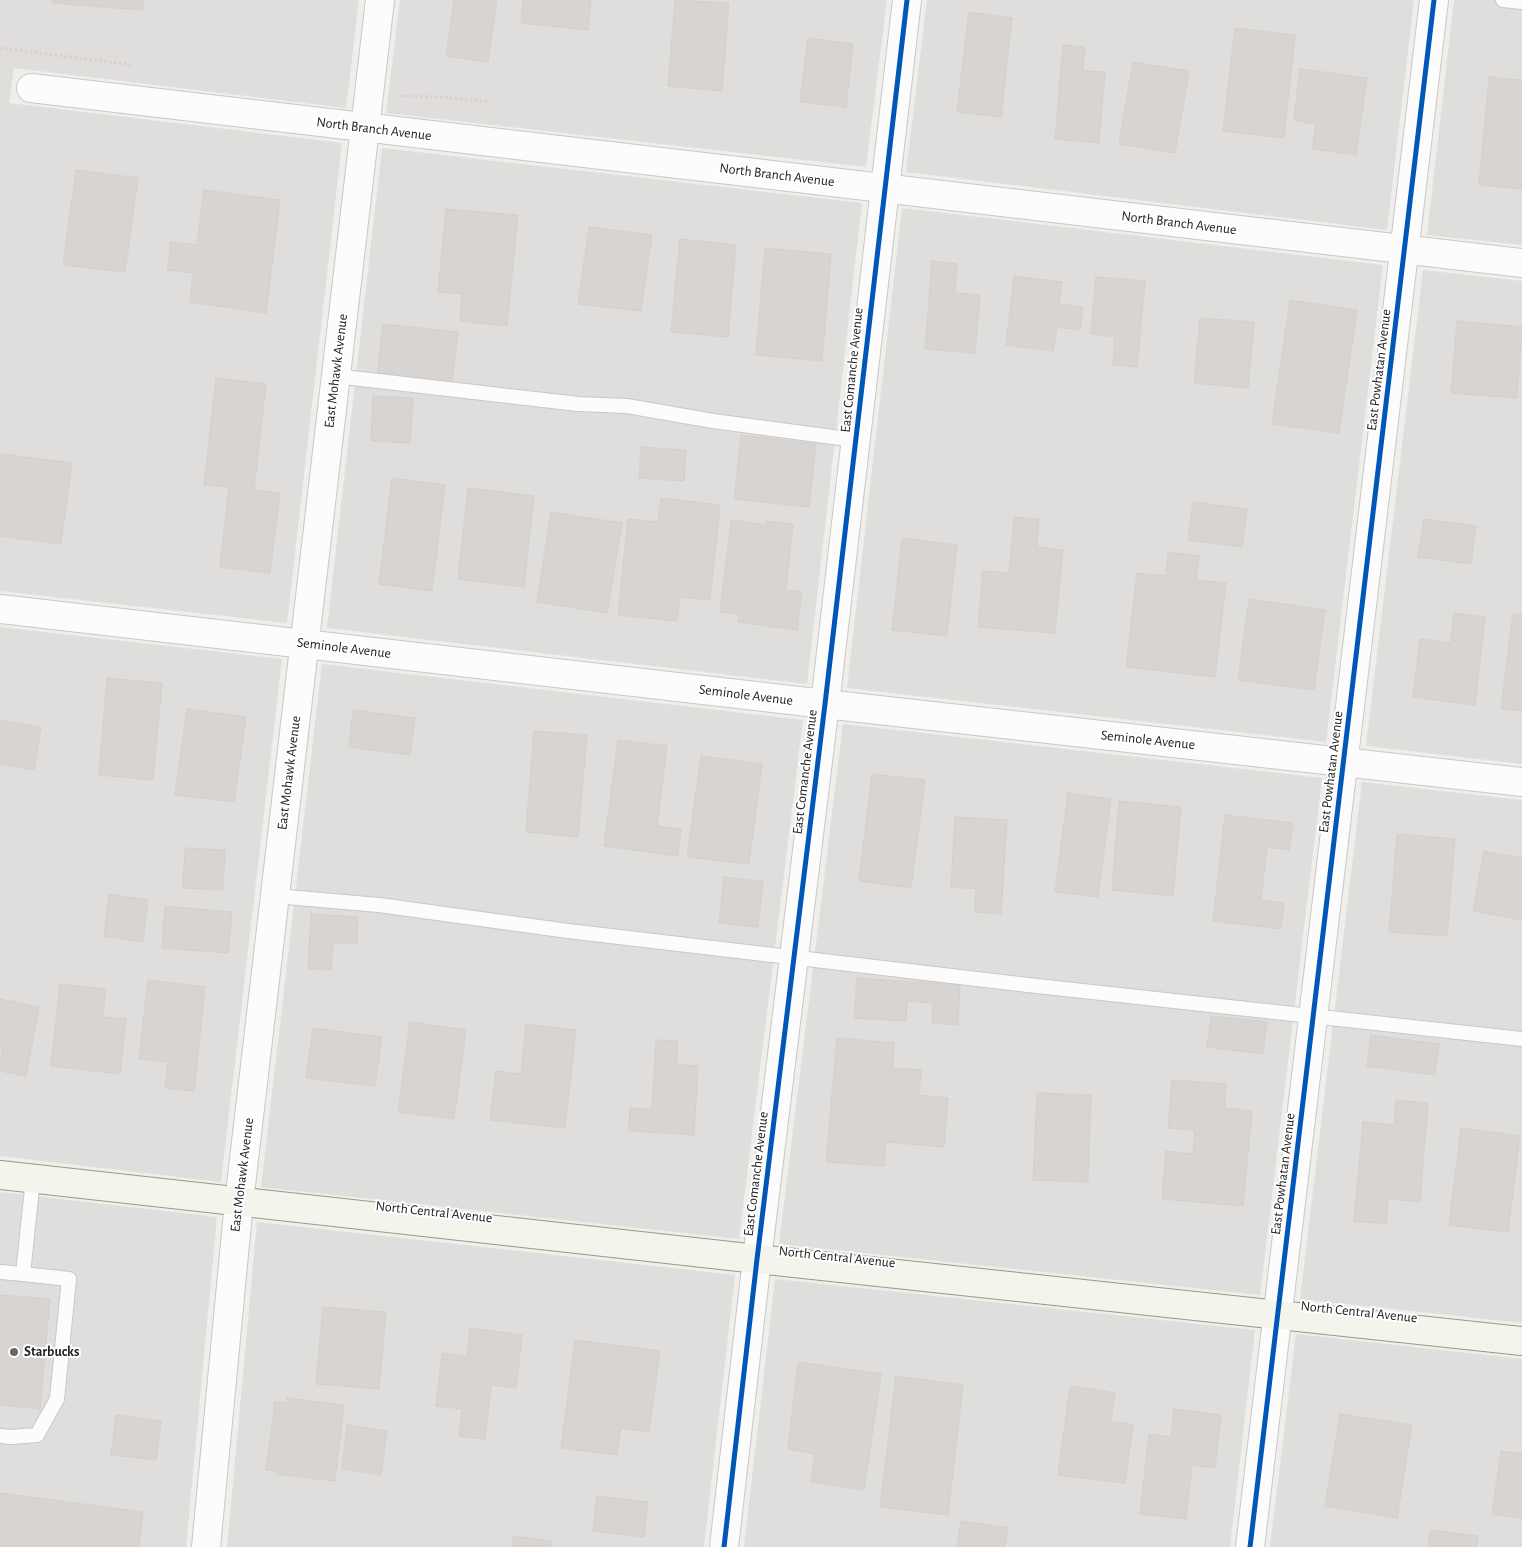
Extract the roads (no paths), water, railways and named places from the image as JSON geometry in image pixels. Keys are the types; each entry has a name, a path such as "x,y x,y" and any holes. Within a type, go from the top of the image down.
{"street":[{"name":"East Mohawk Avenue","path":"206,1547 239,1202 380,0"},
{"name":"East Comanche Avenue","path":"724,1547 907,0"},
{"name":"East Powhatan Avenue","path":"1250,1547 1434,0"},
{"name":"North Branch Avenue","path":"31,88 1522,263"},
{"name":"Seminole Avenue","path":"0,609 1522,782"},
{"name":"North Central Avenue","path":"0,1175 1522,1341"}],"lane":[{"path":"1503,0 1522,2"},
{"path":"335,376 578,404 627,406 713,421 855,440"},
{"path":"275,896 379,905 568,931 794,958 1522,1039"},
{"path":"23,1274 33,1179"},
{"path":"0,1272 69,1279 57,1399 37,1435 11,1438 0,1436"}],"place":[{"name":"Starbucks","path":"14,1352"}]}
